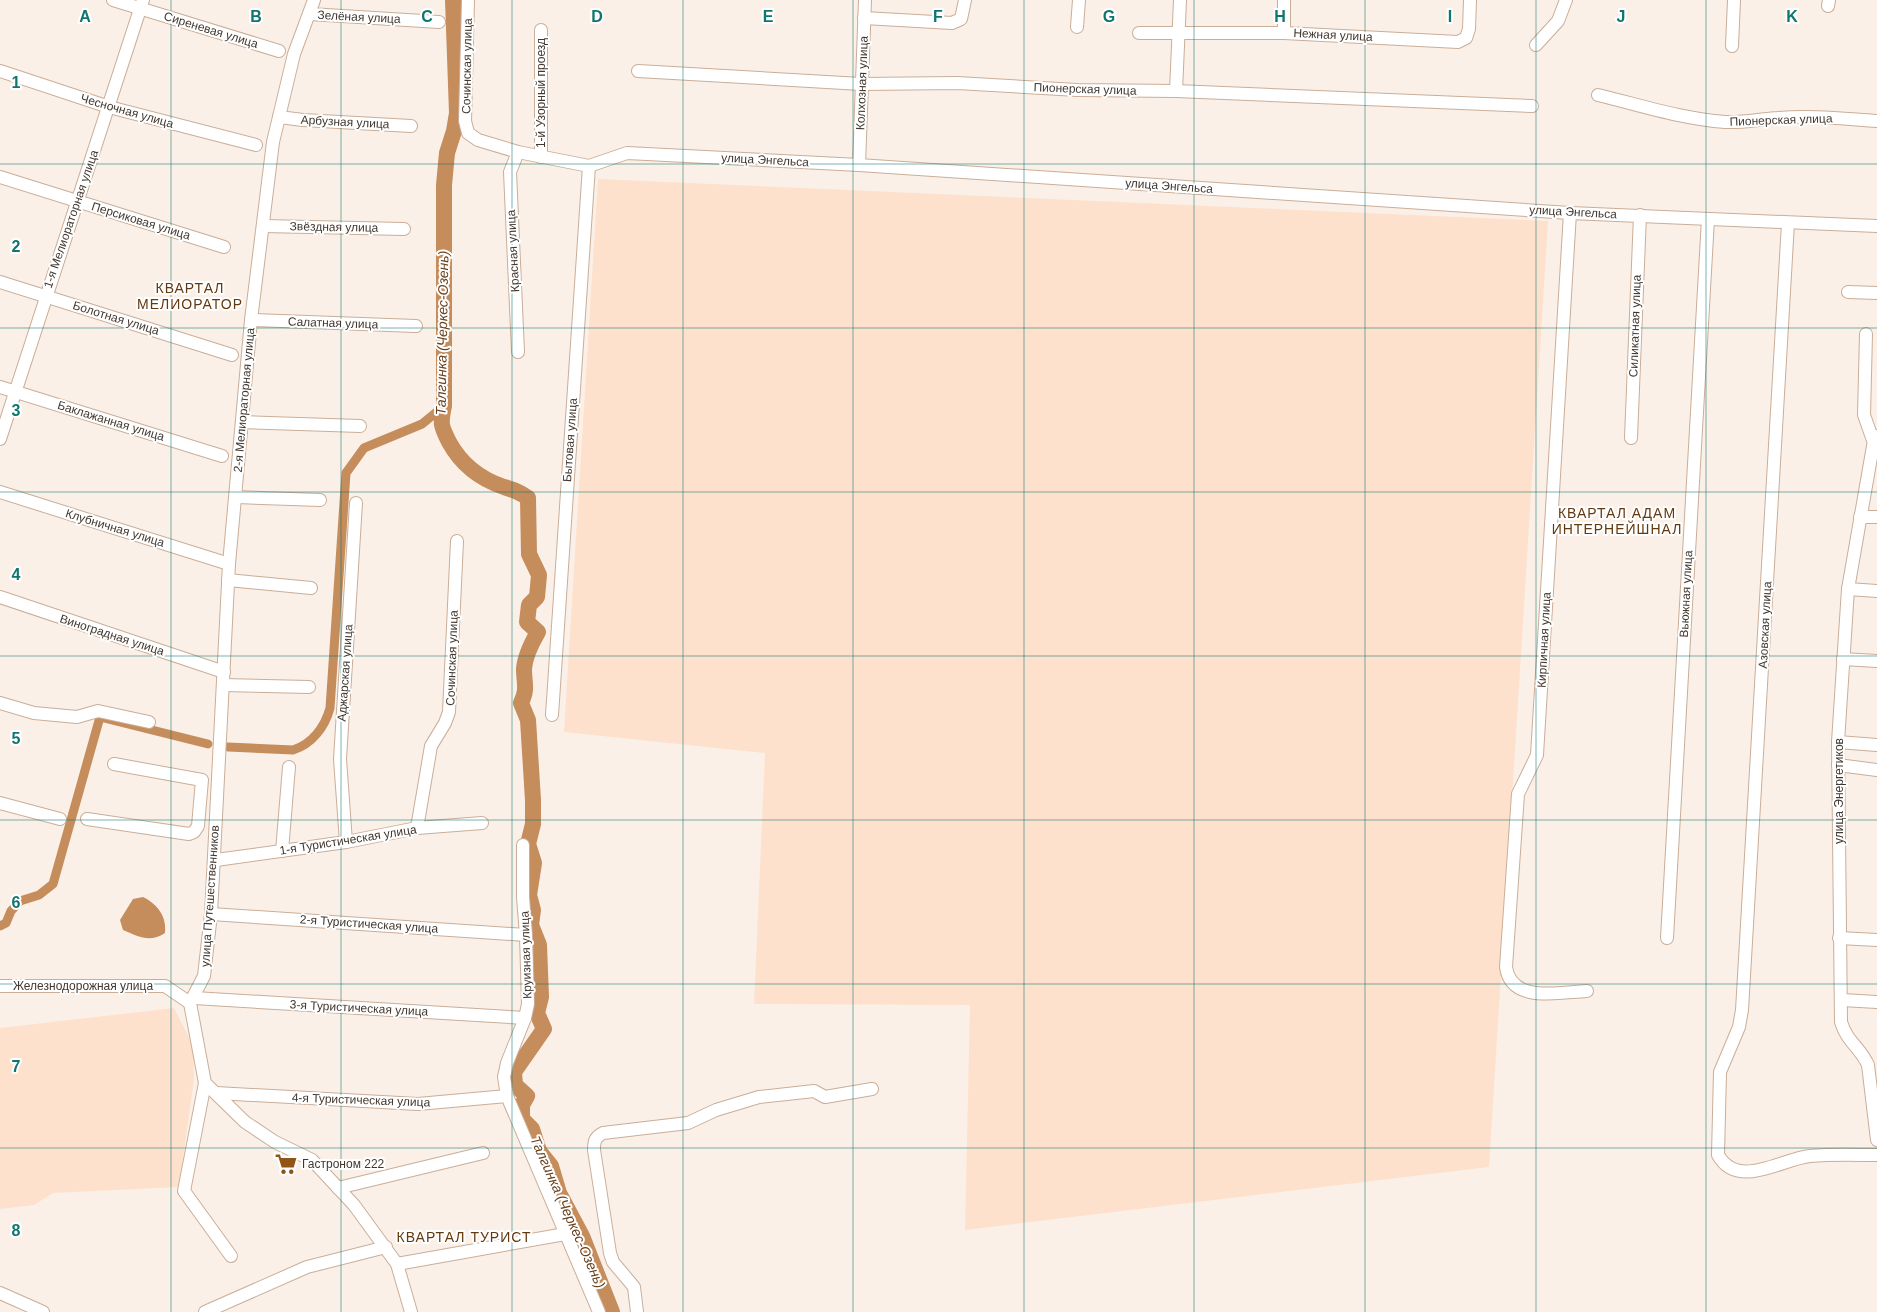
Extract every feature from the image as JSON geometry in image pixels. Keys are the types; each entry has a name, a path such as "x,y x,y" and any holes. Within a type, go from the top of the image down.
{"street":[{"name":"Сиреневая улица","path":"113,0 141,4 279,51"},
{"name":"2-я Мелиораторная улица","path":"218,748 229,564 250,320 273,142 294,54 314,0"},
{"name":"Сочинская улица","path":"468,0 466,121 468,133"},
{"name":"Колхозная улица","path":"859,165 865,0"},
{"path":"864,18 952,23 961,19 965,0"},
{"path":"1077,28 1079,0"},
{"path":"1176,91 1180,0"},
{"path":"1284,0 1284,33"},
{"name":"Нежная улица","path":"1139,33 1284,33 1458,42 1466,38 1469,29 1470,0"},
{"path":"1536,45 1558,21 1566,0"},
{"path":"1732,46 1734,0"},
{"name":"1-я Мелиораторная улица","path":"0,439 45,296 109,108 141,4"},
{"name":"Зелёная улица","path":"310,14 439,22"},
{"name":"1-й Узорный проезд","path":"541,30 541,157"},
{"name":"Пионерская улица","path":"638,70 861,84 957,84 1077,90 1176,91 1532,106"},
{"name":"Чесночная улица","path":"0,71 109,108 256,145"},
{"name":"Пионерская улица","path":"1598,95 1686,116 1724,122 1778,118 1836,118 1877,121"},
{"name":"Арбузная улица","path":"280,117 411,126"},
{"name":"улица Энгельса","path":"468,133 478,140 518,152 589,166 628,153 859,165 1570,213 1877,226"},
{"name":"Красная улица","path":"518,152 510,172 518,352"},
{"name":"Бытовая улица","path":"552,715 589,166"},
{"name":"Персиковая улица","path":"0,177 224,247"},
{"name":"Кирпичная улица","path":"1570,213 1536,755 1518,794 1506,967 1508,978 1514,986 1525,991 1542,994 1587,991"},
{"name":"Силикатная улица","path":"1631,438 1640,215"},
{"name":"Вьюжная улица","path":"1667,938 1708,219"},
{"name":"Азовская улица","path":"1788,223 1742,1010 1738,1027 1720,1072 1718,1155 1724,1165 1737,1170 1755,1172 1795,1158 1877,1155"},
{"name":"Звёздная улица","path":"263,226 404,229"},
{"name":"Болотная улица","path":"0,282 232,355"},
{"path":"1848,292 1877,294"},
{"name":"Салатная улица","path":"250,320 416,326"},
{"path":"1866,334 1864,415 1876,443"},
{"name":"Баклажанная улица","path":"0,387 222,456"},
{"path":"242,422 360,426"},
{"name":"улица Энергетиков","path":"1876,443 1860,517 1848,590 1838,765 1841,1022 1846,1036 1872,1066 1877,1140"},
{"name":"Клубничная улица","path":"0,492 229,564"},
{"path":"236,497 320,500"},
{"name":"Аджарская улица","path":"346,842 340,759 356,503"},
{"path":"1860,517 1877,518"},
{"name":"Сочинская улица","path":"417,828 431,746 450,712 457,541"},
{"path":"228,580 311,588"},
{"path":"1848,590 1877,591"},
{"name":"Виноградная улица","path":"0,597 224,672"},
{"path":"1843,658 1877,660"},
{"path":"223,685 309,687"},
{"path":"0,703 34,713 77,717 98,711 149,722"},
{"path":"1838,742 1877,745"},
{"name":"улица Путешественников","path":"192,1000 204,976 211,914 216,860 218,748"},
{"path":"114,764 217,782"},
{"path":"1838,765 1877,770"},
{"path":"282,850 289,767"},
{"path":"87,819 189,834 194,832 198,826 202,780"},
{"path":"0,803 60,819"},
{"name":"1-я Туристическая улица","path":"216,860 346,842 417,828 482,823"},
{"name":"Круизная улица","path":"523,844 523,897 528,1004 525,1018 507,1062 504,1077 507,1096 599,1312"},
{"name":"2-я Туристическая улица","path":"211,914 526,935"},
{"path":"1839,938 1877,940"},
{"name":"Железнодорожная улица","path":"0,986 165,986 192,1000"},
{"path":"192,1000 206,1083 184,1191 231,1256"},
{"name":"3-я Туристическая улица","path":"192,1000 525,1018"},
{"path":"1842,1000 1877,1002"},
{"path":"206,1083 245,1122 275,1142 312,1160 338,1188 369,1223 397,1264 410,1312"},
{"path":"637,1312 634,1287 613,1262 610,1253 594,1150 594,1142 597,1136 603,1133 688,1123 716,1110 759,1097 814,1091 826,1097 872,1088"},
{"name":"4-я Туристическая улица","path":"216,1093 418,1104 507,1096"},
{"path":"338,1188 482,1153"},
{"path":"397,1264 565,1234"},
{"path":"205,1312 307,1267 386,1247"},
{"path":"0,1293 43,1312"}],"shaded area":[{"path":"598,179 1548,221 1489,1167 965,1230 970,1005 754,1004 765,753 564,732"},
{"path":"143,897 153,903 163,916 165,933 160,936 144,938 123,930 120,920 133,899"},
{"path":"174,1008 193,1045 194,1079 179,1187 53,1193 34,1205 0,1209 0,1028"}],"waterway":[{"name":"Талгинка (Черкес-Озень)","path":"453,0 457,113 447,153 444,185 444,406 442,425 446,437 454,450 472,470 487,480 517,491 528,498 529,554 539,575 537,597 529,605 527,622 538,632 526,659 524,669 525,690 521,703 528,720 533,800 533,824 528,844 534,863 529,895 533,910 531,925 539,945 541,997 537,1013 544,1029 514,1072 515,1085 527,1096 522,1105 522,1119 532,1129 539,1151 551,1166 559,1193 582,1236 612,1312"},
{"path":"228,747 293,750 312,739 325,722 330,708 346,473 364,448 422,424 444,406"},
{"path":"0,926 6,923 11,911 20,901 39,895 53,884 100,717 208,744"}],"place":[{"name":"Гастроном 222","path":"286,1164"}],"district":[{"name":"КВАРТАЛ МЕЛИОРАТОР","path":"190,296"},
{"name":"КВАРТАЛ АДАМ ИНТЕРНЕЙШНАЛ","path":"1617,522"},
{"name":"КВАРТАЛ ТУРИСТ","path":"464,1237"}]}
